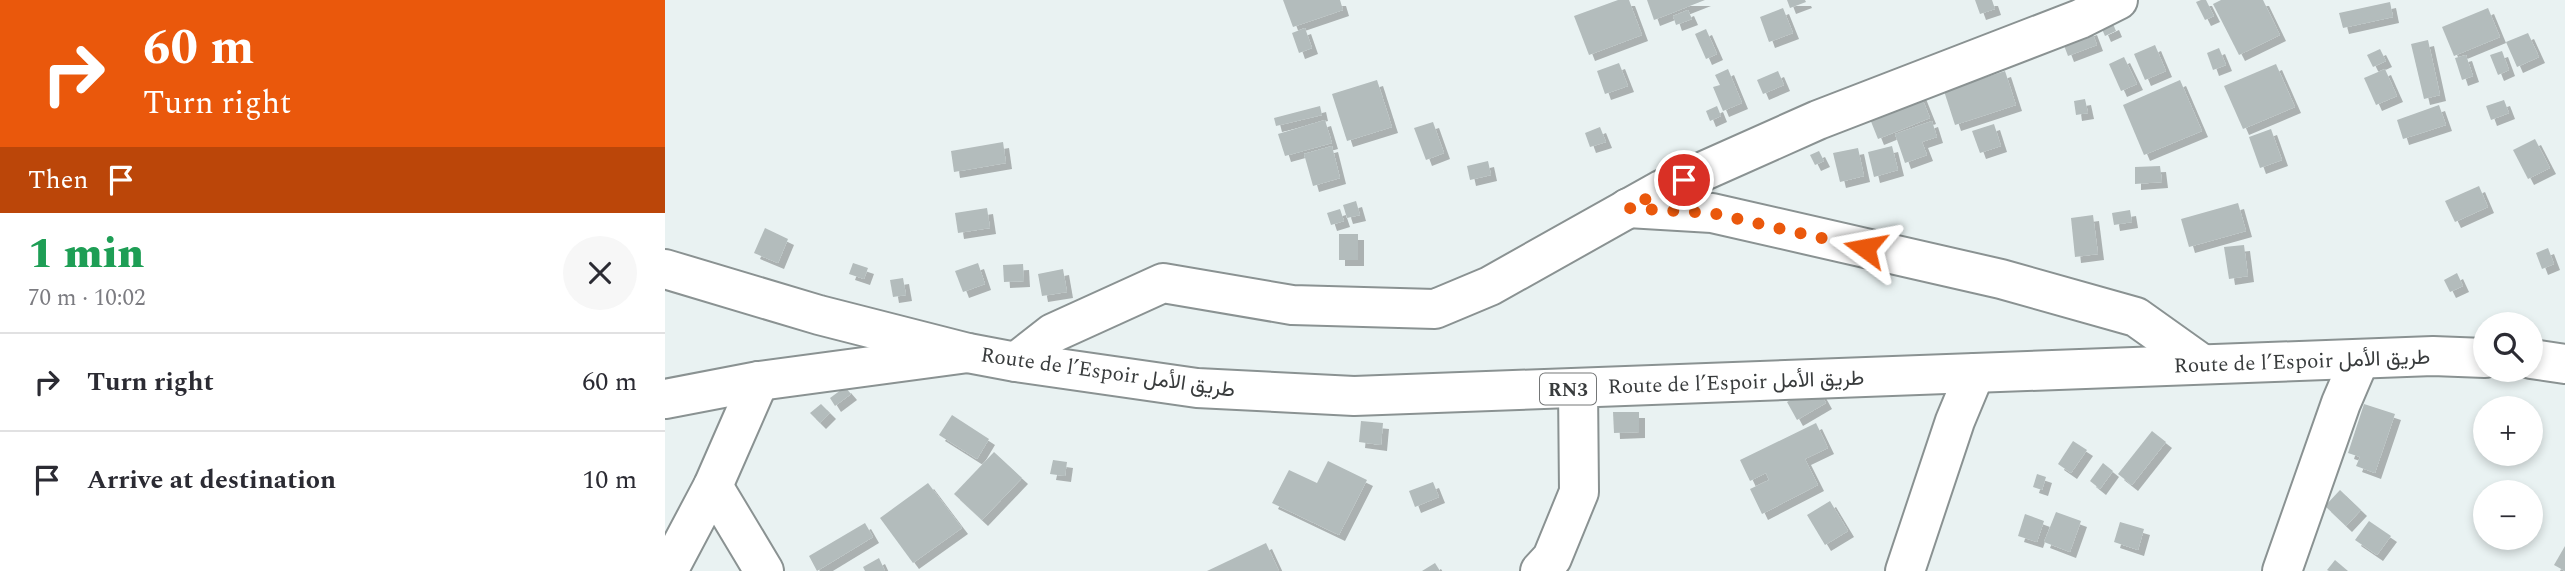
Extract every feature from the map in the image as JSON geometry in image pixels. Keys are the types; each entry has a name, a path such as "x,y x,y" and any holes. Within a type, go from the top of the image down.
{"main road":[{"path":"1016,362 1053,333 1163,283 1292,306 1435,309 1490,286 1661,190 1818,120 2080,19 2118,0"},
{"path":"1628,208 1712,213 2001,279 2136,317 2202,364"},
{"name":"Route de l’Espoir طريق الأمل","path":"665,269 819,315 968,353 1016,362 1198,388 1354,396 2202,364 2359,361 2433,356 2473,358"},
{"path":"665,399 759,381 968,353"},
{"path":"2282,571 2359,361"},
{"path":"2543,361 2565,364"},
{"path":"1905,571 1955,421 1975,373"},
{"path":"668,571 713,486 759,381"},
{"path":"1540,571 1552,558 1579,492 1578,388"},
{"path":"713,486 764,571"}],"building":[{"path":"1283,0 1340,0 1343,10 1293,27"},
{"path":"1618,0 1629,0 1642,35 1589,55 1574,16"},
{"path":"1647,0 1705,0 1654,20"},
{"path":"1787,0 1805,0 1806,2 1790,8"},
{"path":"1975,0 1992,0 1995,9 1980,14"},
{"path":"2206,0 2214,16 2205,20 2196,2"},
{"path":"2221,0 2263,0 2280,35 2239,55 2213,4"},
{"path":"2390,2 2393,17 2343,28 2339,13"},
{"path":"1783,8 1793,33 1769,42 1760,17"},
{"path":"2488,8 2500,37 2454,56 2442,27"},
{"path":"1688,10 1692,19 1676,25 1673,16"},
{"path":"2113,24 2116,31 2105,36 2102,29"},
{"path":"1305,28 1312,48 1299,53 1292,33"},
{"path":"1706,29 1717,54 1706,59 1695,34"},
{"path":"2091,29 2097,45 2068,56 2062,40"},
{"path":"2528,33 2539,57 2517,67 2506,42"},
{"path":"2428,40 2440,95 2424,99 2411,44"},
{"path":"2155,45 2166,71 2145,80 2134,54"},
{"path":"2219,48 2226,65 2213,70 2207,53"},
{"path":"2380,49 2386,61 2373,67 2367,55"},
{"path":"2502,51 2509,70 2498,75 2490,55"},
{"path":"2466,55 2473,76 2462,80 2455,58"},
{"path":"2124,57 2137,84 2121,91 2109,64"},
{"path":"1619,63 1628,86 1605,94 1597,71"},
{"path":"2276,64 2295,107 2243,129 2224,86"},
{"path":"1728,69 1742,103 1723,111 1713,87 1720,85 1715,75"},
{"path":"2385,69 2397,96 2376,105 2364,78"},
{"path":"1778,71 1784,85 1763,94 1757,80"},
{"path":"2005,71 2016,105 1955,125 1944,91"},
{"path":"1377,80 1392,127 1347,141 1332,94"},
{"path":"2180,80 2202,131 2144,155 2123,105"},
{"path":"1920,93 1930,118 1878,139 1868,114"},
{"path":"2085,99 2088,113 2076,115 2074,101"},
{"path":"2504,100 2509,113 2491,120 2486,106"},
{"path":"2439,105 2446,125 2403,139 2397,120"},
{"path":"1320,106 1322,115 1276,126 1274,118"},
{"path":"1717,106 1721,116 1710,121 1706,111"},
{"path":"1325,120 1332,143 1285,156 1278,134"},
{"path":"1932,121 1937,137 1922,142 1927,155 1905,163 1895,134"},
{"path":"1433,122 1444,153 1426,160 1414,128"},
{"path":"1994,124 2001,146 1980,153 1972,131"},
{"path":"1600,127 1606,142 1590,147 1585,133"},
{"path":"2271,129 2282,160 2260,168 2249,137"},
{"path":"2535,139 2550,168 2528,179 2513,150"},
{"path":"1003,142 1006,163 954,172 951,151"},
{"path":"1332,146 1340,178 1313,186 1304,154"},
{"path":"1892,146 1898,170 1874,177 1868,152"},
{"path":"1858,148 1864,176 1840,182 1833,153"},
{"path":"1819,151 1824,161 1815,165 1810,155"},
{"path":"1488,161 1491,175 1470,180 1467,166"},
{"path":"2160,166 2162,182 2135,184 2135,167"},
{"path":"2479,186 2488,207 2455,222 2445,201"},
{"path":"1356,201 1360,215 1347,218 1343,205"},
{"path":"2238,203 2246,231 2189,247 2181,219"},
{"path":"987,208 990,228 958,233 955,213"},
{"path":"1340,209 1344,221 1331,225 1327,213"},
{"path":"2130,210 2132,222 2114,225 2112,213"},
{"path":"2093,215 2098,254 2075,257 2071,218"},
{"path":"765,228 788,239 778,263 754,253"},
{"path":"1339,234 1358,234 1358,260 1339,260"},
{"path":"2244,245 2248,276 2229,279 2224,247"},
{"path":"2548,248 2554,264 2542,269 2536,253"},
{"path":"853,263 868,268 864,279 849,274"},
{"path":"978,263 985,284 963,292 955,271"},
{"path":"1023,264 1024,281 1004,282 1003,265"},
{"path":"1063,269 1067,292 1042,296 1038,274"},
{"path":"2457,273 2463,286 2450,292 2444,280"},
{"path":"903,278 906,295 893,297 890,280"},
{"path":"1816,385 1826,403 1797,420 1787,402"},
{"path":"845,387 851,394 835,406 830,398"},
{"path":"821,404 830,413 820,423 810,413"},
{"path":"2364,404 2395,414 2375,473 2356,466 2360,457 2348,453"},
{"path":"1613,412 1639,412 1639,432 1614,433"},
{"path":"952,415 989,439 977,459 939,435"},
{"path":"1361,421 1383,423 1381,445 1359,442"},
{"path":"1816,423 1828,448 1805,459 1818,485 1762,514 1750,489 1769,480 1766,473 1750,481 1740,460"},
{"path":"2152,431 2166,442 2132,485 2118,474"},
{"path":"2073,441 2087,450 2071,473 2058,464"},
{"path":"994,452 1022,478 982,520 954,494"},
{"path":"1053,460 1067,462 1065,476 1050,474"},
{"path":"1328,461 1367,480 1339,535 1272,503 1289,470 1317,483"},
{"path":"2103,463 2113,471 2100,489 2090,481"},
{"path":"2037,474 2046,477 2042,490 2033,487"},
{"path":"1433,482 1439,497 1415,507 1409,491"},
{"path":"928,483 962,528 913,563 880,518"},
{"path":"2340,490 2361,510 2346,526 2325,506"},
{"path":"1830,501 1848,531 1825,545 1807,515"},
{"path":"2056,512 2081,521 2070,552 2044,542"},
{"path":"2025,514 2044,521 2037,542 2018,536"},
{"path":"2369,521 2391,536 2377,555 2355,540"},
{"path":"2120,522 2144,529 2138,550 2114,542"},
{"path":"865,523 873,537 817,571 809,556"},
{"path":"1266,543 1279,571 1207,571"},
{"path":"2565,546 2565,571 2554,565"},
{"path":"879,558 885,571 865,571 863,567"},
{"path":"2335,560 2348,571 2327,570"},
{"path":"1435,563 1440,571 1422,571"}],"route":[{"path":"1684,180 1628,208 1712,213 1865,248"}]}
